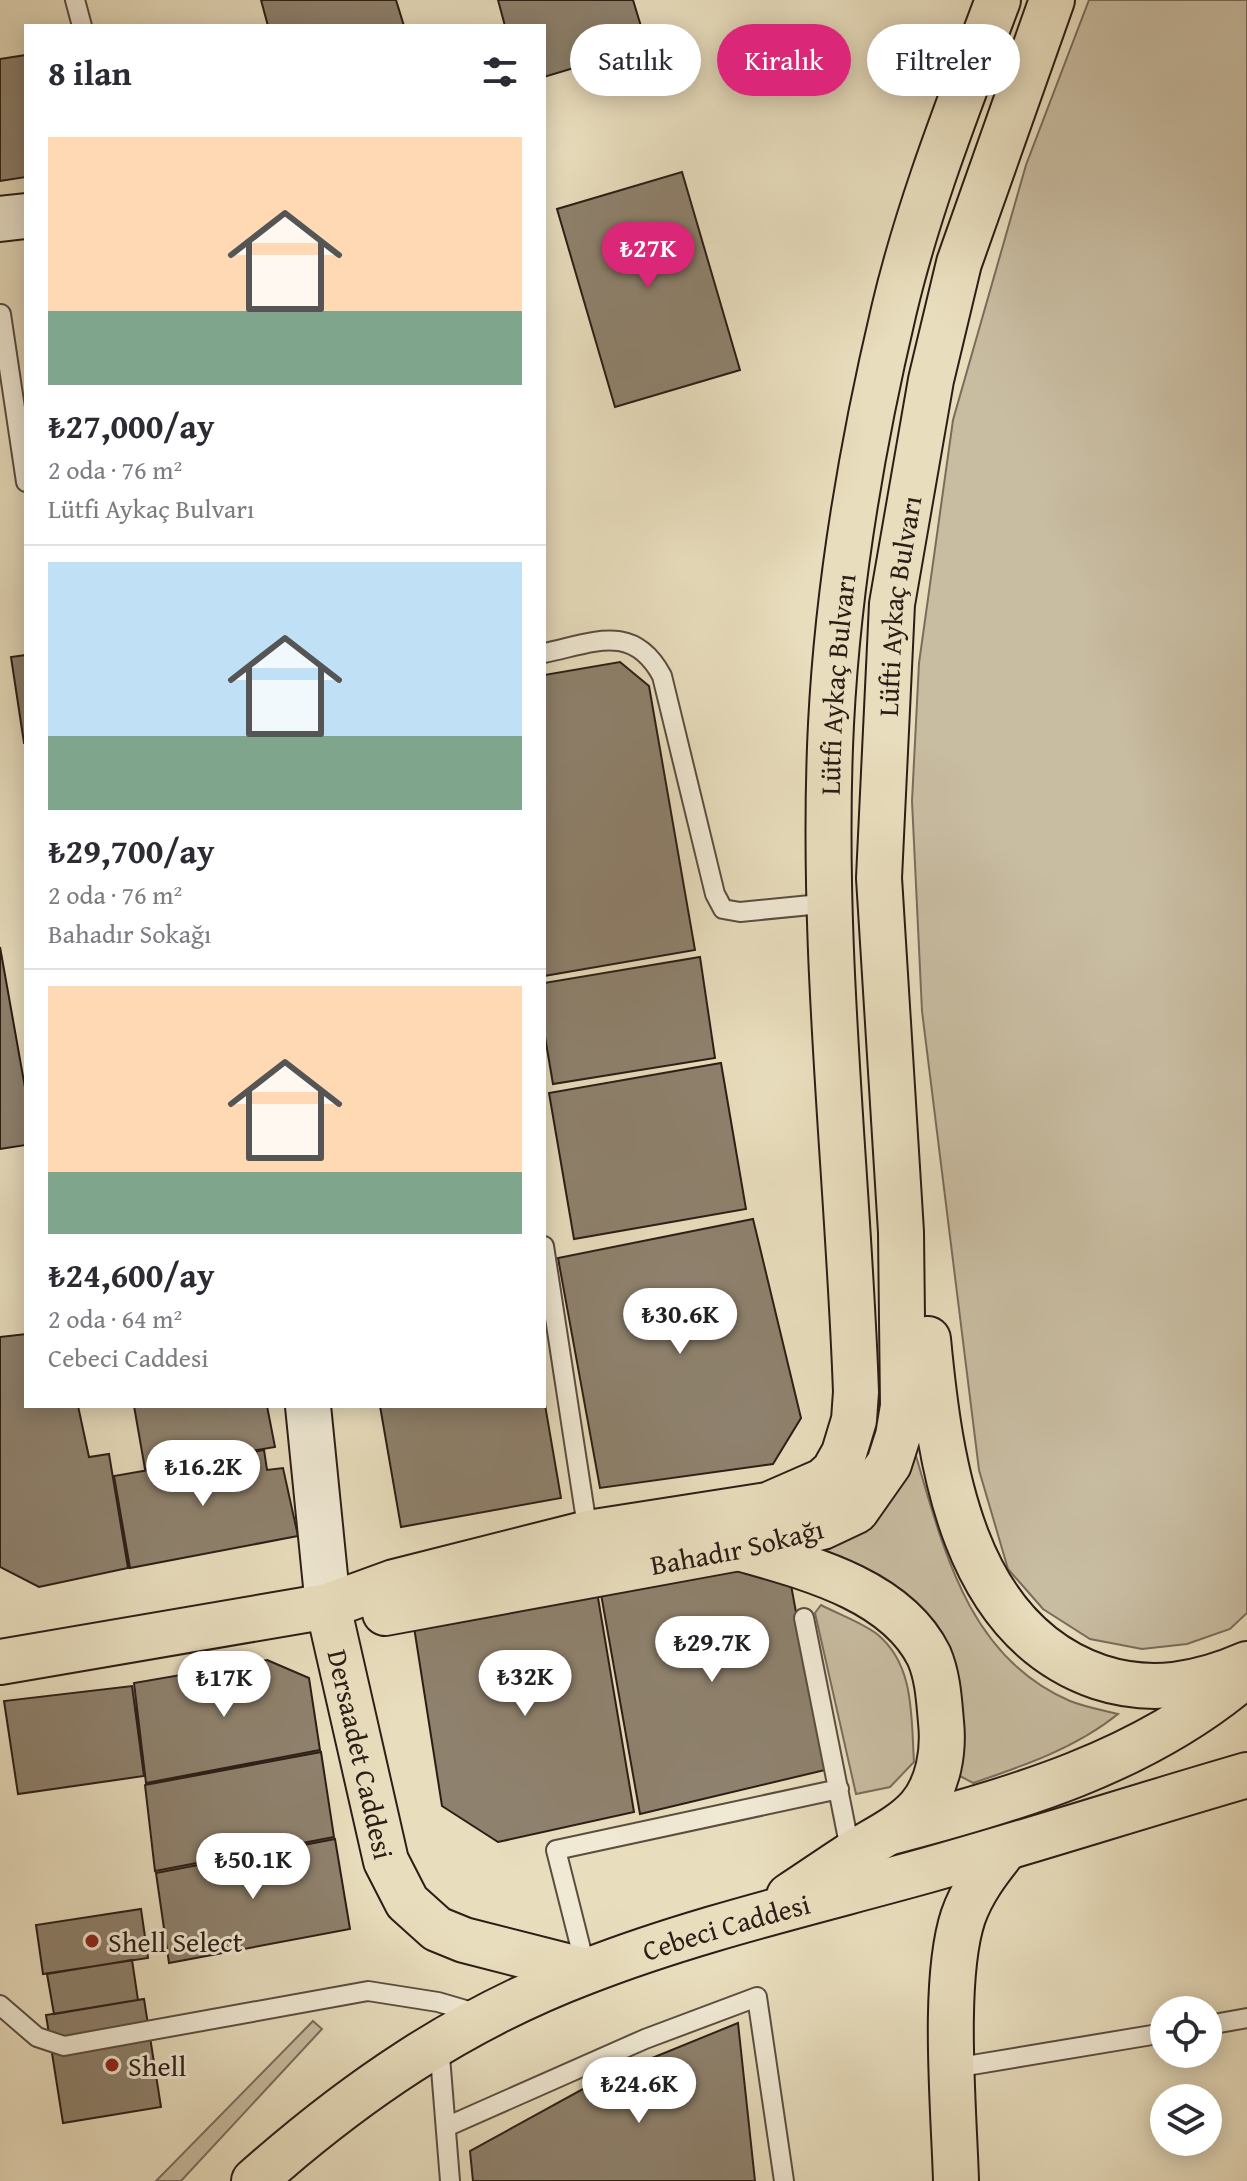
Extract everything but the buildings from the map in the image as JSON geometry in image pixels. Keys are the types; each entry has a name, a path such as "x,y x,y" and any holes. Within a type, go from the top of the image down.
{"main road":[{"name":"Lütfi Aykaç Bulvarı","path":"856,1392 832,903 831,721 847,562 894,308 928,194 998,0"},
{"name":"Lüfti Aykaç Bulvarı","path":"901,1232 879,878 892,604 931,380 959,263 1052,0"},
{"name":"Bahadır Sokağı","path":"328,1606 353,1616 376,1614 739,1548 822,1527 856,1511 889,1464 903,1406 901,1232"},
{"path":"901,1232 925,1316 936,1429 951,1490 973,1554 999,1605 1046,1652 1083,1671 1119,1683 1164,1687 1210,1681 1247,1664"},
{"name":"Bahadır Sokağı","path":"3,1660 328,1606 394,1582 588,1533 768,1505 823,1481 844,1453 854,1420 856,1392"},
{"path":"739,1548 794,1565 883,1604 910,1626 929,1657 938,1683 943,1741 935,1782 920,1807 890,1832 851,1854 760,1916"},
{"name":"Dersaadet Caddesi","path":"328,1606 386,1861 407,1902 437,1929 464,1940 586,1971"},
{"path":"890,1832 977,1810 1081,1772 1177,1726 1247,1674"},
{"name":"Cebeci Caddesi","path":"254,2181 346,2102 486,2016 586,1971 760,1916 1005,1849 1247,1775"},
{"path":"956,2181 953,2000 963,1918 979,1881 1005,1849"}],"street":[{"path":"0,219 24,216"},
{"name":"Dersaadet Caddesi","path":"308,1408 328,1606"}],"lane":[{"path":"75,0 81,24"},
{"path":"1,314 24,469"},
{"path":"546,653 613,640 631,643 650,654 662,676 715,894 723,909 740,912 832,903"},
{"path":"546,1259 588,1533"},
{"path":"804,1618 851,1854"},
{"path":"586,1971 556,1850 839,1789"},
{"path":"0,2005 37,2037 64,2046 368,1991 438,2002 486,2016"},
{"path":"446,2127 645,2039 757,1997 784,2181"},
{"path":"1222,2022 1247,2018"},
{"path":"954,2068 1150,2035"},
{"path":"439,2044 450,2181"}],"shaded area":[{"path":"1089,0 1247,0 1247,1613 1230,1629 1187,1644 1142,1649 1090,1639 1043,1609 1008,1569 979,1470 922,1011 912,801 919,663 953,420 1026,165"},
{"path":"916,1456 950,1564 984,1630 1007,1658 1036,1682 1070,1701 1118,1714 1067,1746 973,1783 960,1776 946,1668 936,1629 929,1619 889,1592 813,1558 850,1537"},
{"path":"821,1605 877,1634 889,1647 905,1676 911,1710 914,1762 890,1787 856,1794 815,1613"},
{"path":"313,2021 322,2029 181,2181 156,2181"}],"place":[{"name":"Shell Select","path":"92,1941"},
{"name":"Shell","path":"112,2065"}]}
